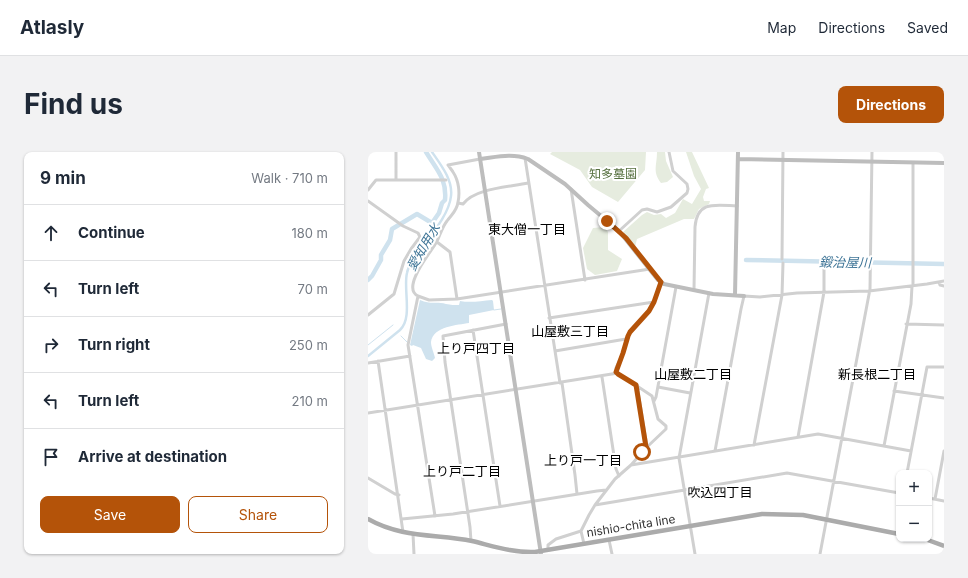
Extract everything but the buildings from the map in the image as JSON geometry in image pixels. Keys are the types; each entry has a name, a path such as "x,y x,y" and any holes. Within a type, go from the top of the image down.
{"main road":[{"name":"nishio-chita line","path":"368,519 389,529 413,534 471,541 514,551 541,553 548,550 762,514 803,515 896,533"},
{"path":"932,542 944,546"}],"street":[{"path":"396,152 396,180"},
{"path":"479,152 541,553"},
{"path":"619,230 644,209 657,212 671,208 687,193 687,184 673,171 669,152"},
{"path":"735,295 738,152"},
{"path":"754,445 782,295 783,152"},
{"path":"820,554 869,291 872,152"},
{"path":"650,269 457,299 429,300 415,295 413,290 415,276 437,242 447,221 454,213 458,203 459,192 457,182 448,165 514,153 551,174 619,230 661,282 667,286 709,293 760,297 824,292 869,291 944,281"},
{"path":"525,158 577,494"},
{"path":"738,160 944,163"},
{"path":"884,446 911,304 913,286 913,163"},
{"path":"368,190 376,180 446,180"},
{"path":"458,203 463,204 470,197 485,191 528,183"},
{"path":"571,189 585,280"},
{"path":"368,201 403,226 418,233 424,240"},
{"path":"694,290 696,217 706,206 714,204 737,206"},
{"path":"368,315 394,294 404,261 415,242 420,237"},
{"path":"437,242 450,252 457,299"},
{"path":"798,437 824,292 824,262"},
{"path":"584,544 581,531 595,505 606,490 631,465 646,447 666,429 666,426 658,419 654,401 649,393 616,372 626,339 630,332 649,311 661,282"},
{"path":"939,282 940,285 944,286"},
{"path":"654,401 658,387 676,287"},
{"path":"695,554 679,458 709,293"},
{"path":"418,296 408,345 435,516"},
{"path":"715,451 744,296"},
{"path":"549,318 654,302"},
{"path":"471,541 468,512 450,400 443,336 506,324"},
{"path":"906,324 944,325"},
{"path":"473,330 500,506"},
{"path":"555,351 626,339"},
{"path":"368,363 410,356"},
{"path":"378,361 404,532"},
{"path":"908,470 927,367 944,367"},
{"path":"368,413 618,374"},
{"path":"602,377 617,472 619,476"},
{"path":"636,385 646,447"},
{"path":"658,387 690,393"},
{"path":"894,391 944,398"},
{"path":"631,465 818,434 911,451"},
{"path":"935,499 944,451"},
{"path":"595,505 787,472 896,491"},
{"path":"368,478 399,495"},
{"path":"402,519 468,512 606,490"},
{"path":"932,498 944,501"},
{"path":"548,550 548,545 556,539 581,531"},
{"path":"413,534 414,554"},
{"path":"609,540 612,554"}],"green space":[{"name":"知多墓園","path":"552,152 646,152 645,170 618,202 592,187 580,170 550,154"},
{"path":"657,152 665,152 666,161 673,177 667,182 661,183 658,179 656,172"},
{"path":"686,152 692,152 709,188 706,189 703,197 704,201 710,201 709,204 699,209 694,219 684,219 637,239 635,247 623,232 642,215 647,212 654,215 661,214 666,218 675,213 683,199 692,204 701,189 694,176"},
{"path":"604,227 608,232 608,250 622,259 617,271 595,275 587,269 583,248 593,228"}],"water":[{"path":"420,300 459,305 460,301 472,302 492,300 494,310 469,315 469,323 447,327 436,333 431,342 435,358 432,361 426,359 421,348 410,345"}],"waterway":[{"path":"368,280 381,260 381,255 390,240 392,229 417,214 432,223 445,200 443,180 426,152"},
{"name":"愛知用水","path":"368,356 404,325 407,311 406,280 408,268 442,219 449,204 451,196 450,184 442,167 432,152"},
{"name":"鍛治屋川","path":"746,260 944,264"},
{"path":"494,310 501,309"},
{"path":"368,345 393,325"},
{"path":"401,336 407,342"}],"district":[{"name":"東大僧一丁目","path":"527,229"},
{"name":"山屋敷三丁目","path":"570,331"},
{"name":"上り戸四丁目","path":"476,348"},
{"name":"山屋敷二丁目","path":"693,374"},
{"name":"新長根二丁目","path":"877,374"},
{"name":"上り戸一丁目","path":"583,460"},
{"name":"上り戸二丁目","path":"462,471"},
{"name":"吹込四丁目","path":"720,492"}],"route":[{"path":"607,221 619,230 661,282 649,311 630,332 626,339 623,353 616,368 616,372 618,374 636,385 646,447 642,452"}]}
